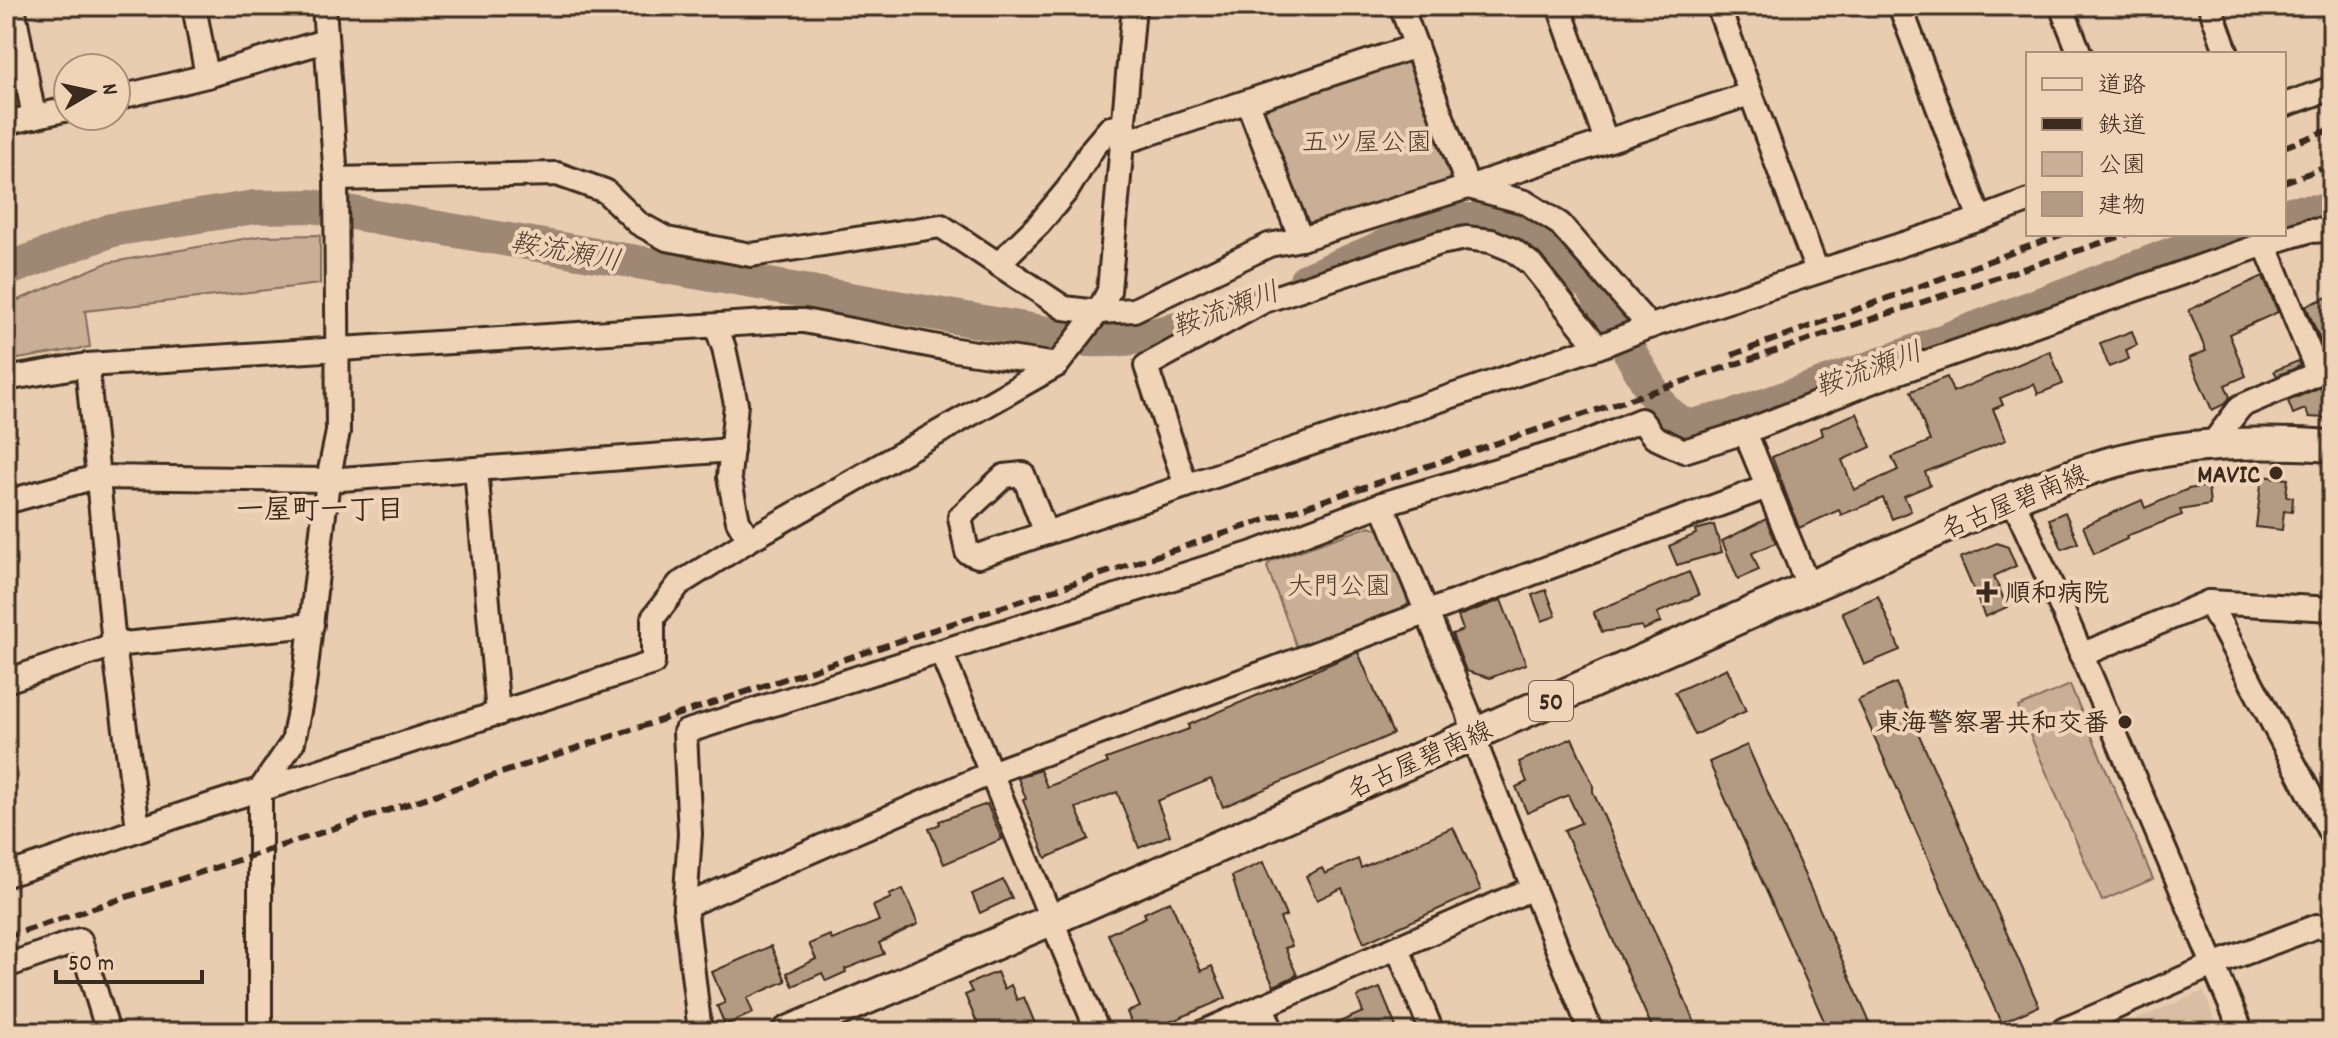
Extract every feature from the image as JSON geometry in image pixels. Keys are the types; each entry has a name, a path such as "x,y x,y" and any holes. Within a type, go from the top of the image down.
{"main road":[{"name":"名古屋碧南線","path":"788,1032 1051,920 2012,498 2115,461 2212,444 2266,442 2332,446"}],"street":[{"path":"13,6 34,117"},
{"path":"194,6 207,76"},
{"path":"260,1032 260,790 293,742 312,625 328,480 338,432 336,179 324,6"},
{"path":"6,875 70,856 138,828 653,663 653,618 679,584 749,540 1059,363 1097,313 1109,291 1134,6"},
{"path":"1401,6 1468,187"},
{"path":"1559,6 1606,141"},
{"path":"1718,6 1817,271"},
{"path":"1900,6 1980,219"},
{"path":"2061,6 2079,52"},
{"path":"2210,6 2226,52"},
{"path":"132,94 207,76 325,41"},
{"path":"998,264 1039,224 1068,189 1093,148 1110,128 1124,134 1248,103 1416,46"},
{"path":"2286,104 2332,88"},
{"path":"336,179 557,174 605,191 638,223 667,239 751,255 781,253 941,226 1064,308 1097,313 1134,310 1269,245 1301,239 1468,187 1749,94"},
{"path":"1248,103 1301,239"},
{"path":"6,123 52,113"},
{"path":"1468,187 1525,202 1560,224 1649,327"},
{"path":"1046,533 2026,202"},
{"path":"700,1032 685,906 690,834 685,732 1256,552 1382,504 1578,446 1641,420 1654,437 1684,451 1745,432 1876,380 2265,244 2308,231 2332,230"},
{"path":"1186,486 1146,366 1234,316 1277,296 1440,243 1466,238 1491,241 1513,250 1531,264 1600,346"},
{"path":"2212,444 2241,406 2325,370 2265,244"},
{"path":"6,379 87,365 804,321 949,349 1059,363"},
{"path":"716,326 736,404 729,477 738,521 749,540"},
{"path":"87,365 114,645 138,828"},
{"path":"1745,432 1809,588"},
{"path":"6,502 96,477 328,480 732,450"},
{"path":"476,469 498,714"},
{"path":"685,906 991,773 1767,487"},
{"path":"2012,498 2242,1032"},
{"path":"1382,504 1468,712 1480,755 1591,1032"},
{"path":"2081,655 2209,602 2332,609"},
{"path":"2209,602 2332,836"},
{"path":"6,681 114,645 312,625"},
{"path":"941,652 1098,1032"},
{"path":"1203,1032 1533,888"},
{"path":"2059,1032 2213,965 2317,926 2332,929"},
{"path":"6,966 80,940 108,1032"},
{"path":"1398,949 1432,1032"},
{"path":"1262,1006 1272,1032"}],"shaded area":[{"path":"2203,991 2220,1032 2107,1032"}],"green space":[{"name":"五ツ屋公園","path":"1406,58 1452,181 1312,226 1303,223 1261,112 1267,105"},
{"path":"320,235 320,284 85,311 90,347 6,361 6,305 107,263 260,236"},
{"name":"大門公園","path":"1370,526 1380,530 1408,602 1404,610 1304,647 1296,645 1267,567 1271,561"},
{"path":"2070,685 2153,879 2102,901 2018,707"}],"building":[{"path":"2263,276 2278,312 2229,334 2246,376 2225,385 2230,397 2225,404 2212,410 2189,358 2206,351 2189,310"},
{"path":"2332,295 2332,353 2326,355 2306,306"},
{"path":"2132,331 2137,345 2126,350 2129,359 2109,367 2100,343"},
{"path":"2050,351 2063,384 2038,394 2034,384 2000,398 2003,405 1993,409 2006,440 1925,472 1930,485 1904,496 1911,511 1892,519 1883,498 1841,515 1839,510 1799,528 1772,457 1823,435 1821,428 1857,413 1871,447 1842,460 1854,490 1898,470 1892,457 1930,441 1911,391 1947,377 1953,392"},
{"path":"2298,361 2300,366 2277,376 2274,371"},
{"path":"2332,382 2332,414 2325,418 2309,417 2305,409 2293,414 2288,401"},
{"path":"2262,476 2288,479 2286,496 2293,497 2292,512 2284,511 2282,530 2256,527"},
{"path":"2208,486 2210,505 2180,510 2182,515 2126,536 2127,539 2094,554 2083,526 2142,500 2145,508 2188,489"},
{"path":"2065,512 2078,543 2062,549 2049,519"},
{"path":"1766,519 1776,543 1752,553 1759,570 1738,579 1722,541"},
{"path":"1714,525 1722,552 1677,565 1669,546 1696,534 1695,530"},
{"name":"順和病院","path":"1997,543 2008,547 2016,566 1994,576 2007,607 1985,617 1960,558"},
{"path":"1689,572 1699,595 1657,613 1661,622 1643,630 1642,626 1602,632 1593,612"},
{"path":"1546,590 1556,616 1542,621 1532,595"},
{"path":"1878,596 1900,650 1864,665 1842,612"},
{"path":"1501,600 1526,664 1490,678 1466,671 1452,634 1463,630 1458,616"},
{"path":"1358,652 1393,734 1223,807 1211,779 1157,801 1170,835 1139,848 1117,792 1076,808 1089,839 1046,858 1023,800 1026,799 1018,778 1040,770 1047,787 1108,763 1106,759 1189,729 1188,725"},
{"path":"1727,668 1746,711 1695,735 1675,692"},
{"path":"1896,683 2039,1006 2001,1023 1858,700"},
{"path":"1572,738 1699,1032 1654,1032 1564,830 1581,823 1568,795 1527,813 1516,787 1527,782 1519,762"},
{"path":"1747,745 1874,1032 1829,1032 1709,762"},
{"path":"987,804 1002,839 944,864 929,829 940,824 939,821"},
{"path":"1453,827 1481,890 1364,943 1342,888 1317,900 1306,876 1322,868 1325,874 1358,859 1361,868"},
{"path":"1263,862 1286,916 1280,918 1292,946 1285,948 1297,975 1274,986 1250,938 1232,876"},
{"path":"1003,880 1012,898 980,913 972,894"},
{"path":"903,889 918,924 879,943 884,954 845,969 846,972 826,981 822,973 793,986 787,973 816,959 809,944 830,935 832,940 879,921 873,906"},
{"path":"1170,901 1201,971 1212,966 1226,998 1147,1032 1135,1032 1127,1012 1140,1007 1108,934 1146,917 1144,913"},
{"path":"771,946 786,981 747,998 753,1013 725,1025 717,1006 725,1003 712,972"},
{"path":"997,972 1004,989 1011,985 1017,1000 1024,997 1036,1026 1021,1032 981,1032 965,995 972,992 968,984"},
{"path":"1380,988 1398,1032 1316,1032 1363,1012 1357,997"}],"waterway":[{"name":"鞍流瀬川","path":"6,270 112,230 255,207 312,206 1088,340 1150,335 1190,325 1249,304"},
{"name":"鞍流瀬川","path":"2286,214 2332,211"},
{"name":"鞍流瀬川","path":"1306,280 1425,229 1458,220 1527,231 1593,288 1662,408 1686,427 1734,416 1892,360 2220,236"}],"railway":[{"path":"2286,146 2332,129"},
{"path":"2286,181 2332,165"},
{"path":"1732,355 2058,236"},
{"path":"6,937 2122,236"}],"place":[{"name":"MAVIC","path":"2276,473"},
{"name":"順和病院","path":"1987,592"},
{"name":"東海警察署共和交番","path":"2125,722"}],"district":[{"name":"一屋町一丁目","path":"320,508"}]}
